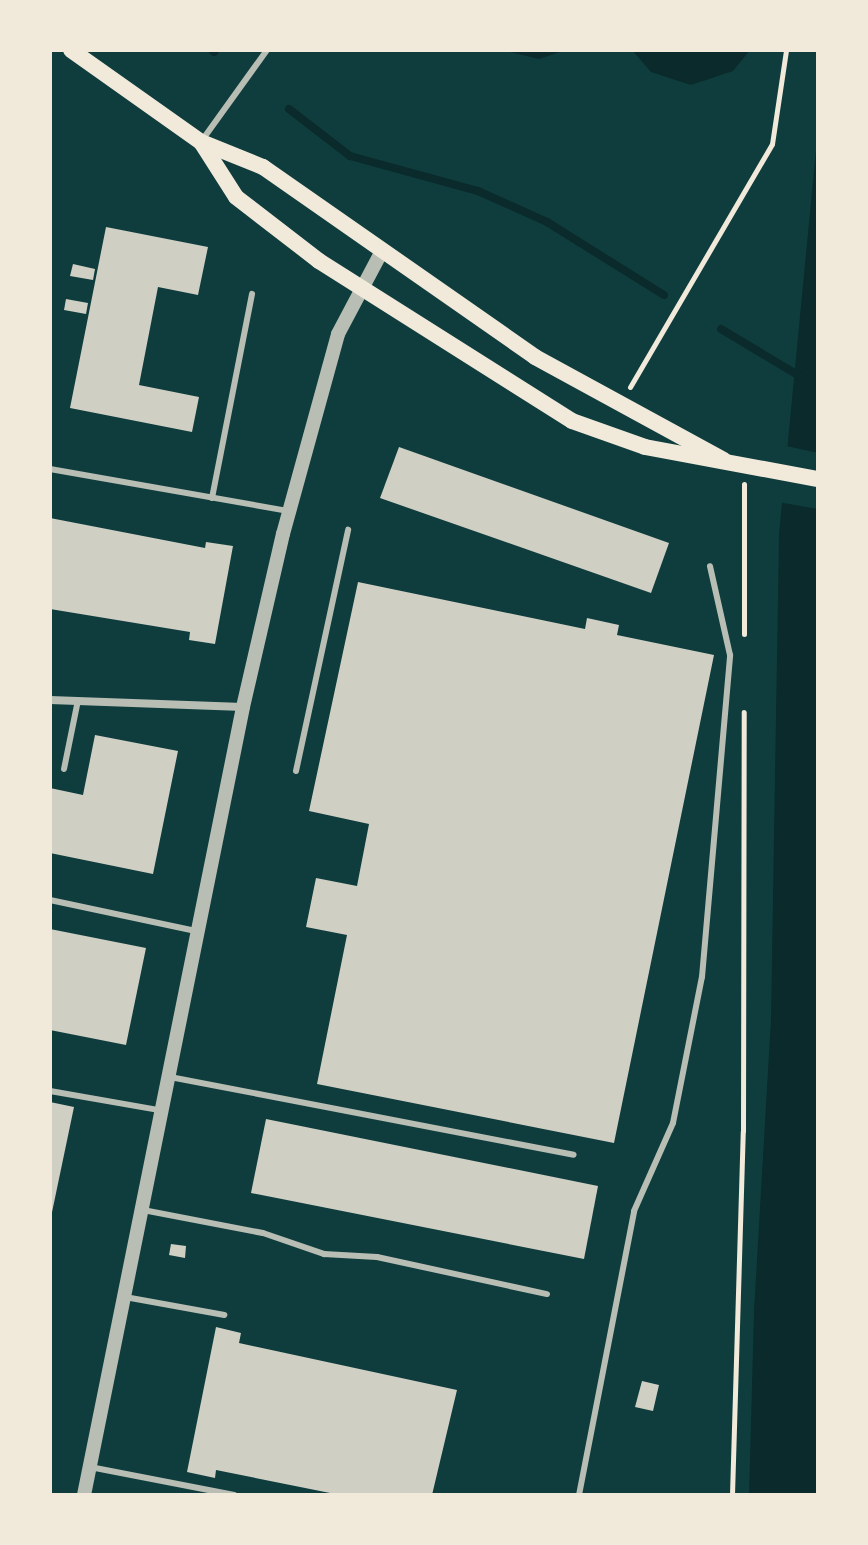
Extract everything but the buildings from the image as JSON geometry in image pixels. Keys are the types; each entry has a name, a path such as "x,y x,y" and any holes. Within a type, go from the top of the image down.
{"main road":[{"path":"71,50 201,142 263,167 535,357 724,460"},
{"path":"201,142 236,197 360,290 572,421 645,447 818,479"}],"street":[{"path":"84,1495 243,707 289,512 327,367 360,290 382,251"},
{"path":"50,700 224,702 243,707"}],"lane":[{"path":"201,142 267,50"},
{"path":"212,498 252,294"},
{"path":"50,469 289,512"},
{"path":"296,771 348,530"},
{"path":"579,1495 634,1211 673,1123 702,977 730,655 710,566"},
{"path":"64,769 78,700"},
{"path":"50,900 199,932"},
{"path":"170,1077 574,1155"},
{"path":"50,1091 163,1111"},
{"path":"143,1210 263,1233 324,1254 377,1257 547,1294"},
{"path":"125,1297 224,1315"},
{"path":"90,1467 234,1495"}],"path":[{"path":"620,404 772,144 786,50"},
{"path":"744,638 749,467"},
{"path":"732,1495 743,1131 744,701"}],"water":[{"path":"502,50 566,50 539,59"},
{"path":"632,50 750,50 733,71 691,85 651,72"},
{"path":"818,129 818,1495 749,1495 754,1311 771,1019 779,534"}],"pier":[{"path":"782,445 818,453 818,509 778,502"}],"waterway":[{"path":"289,109 350,156 478,191 547,222 664,295"},
{"path":"721,329 818,387"}]}
